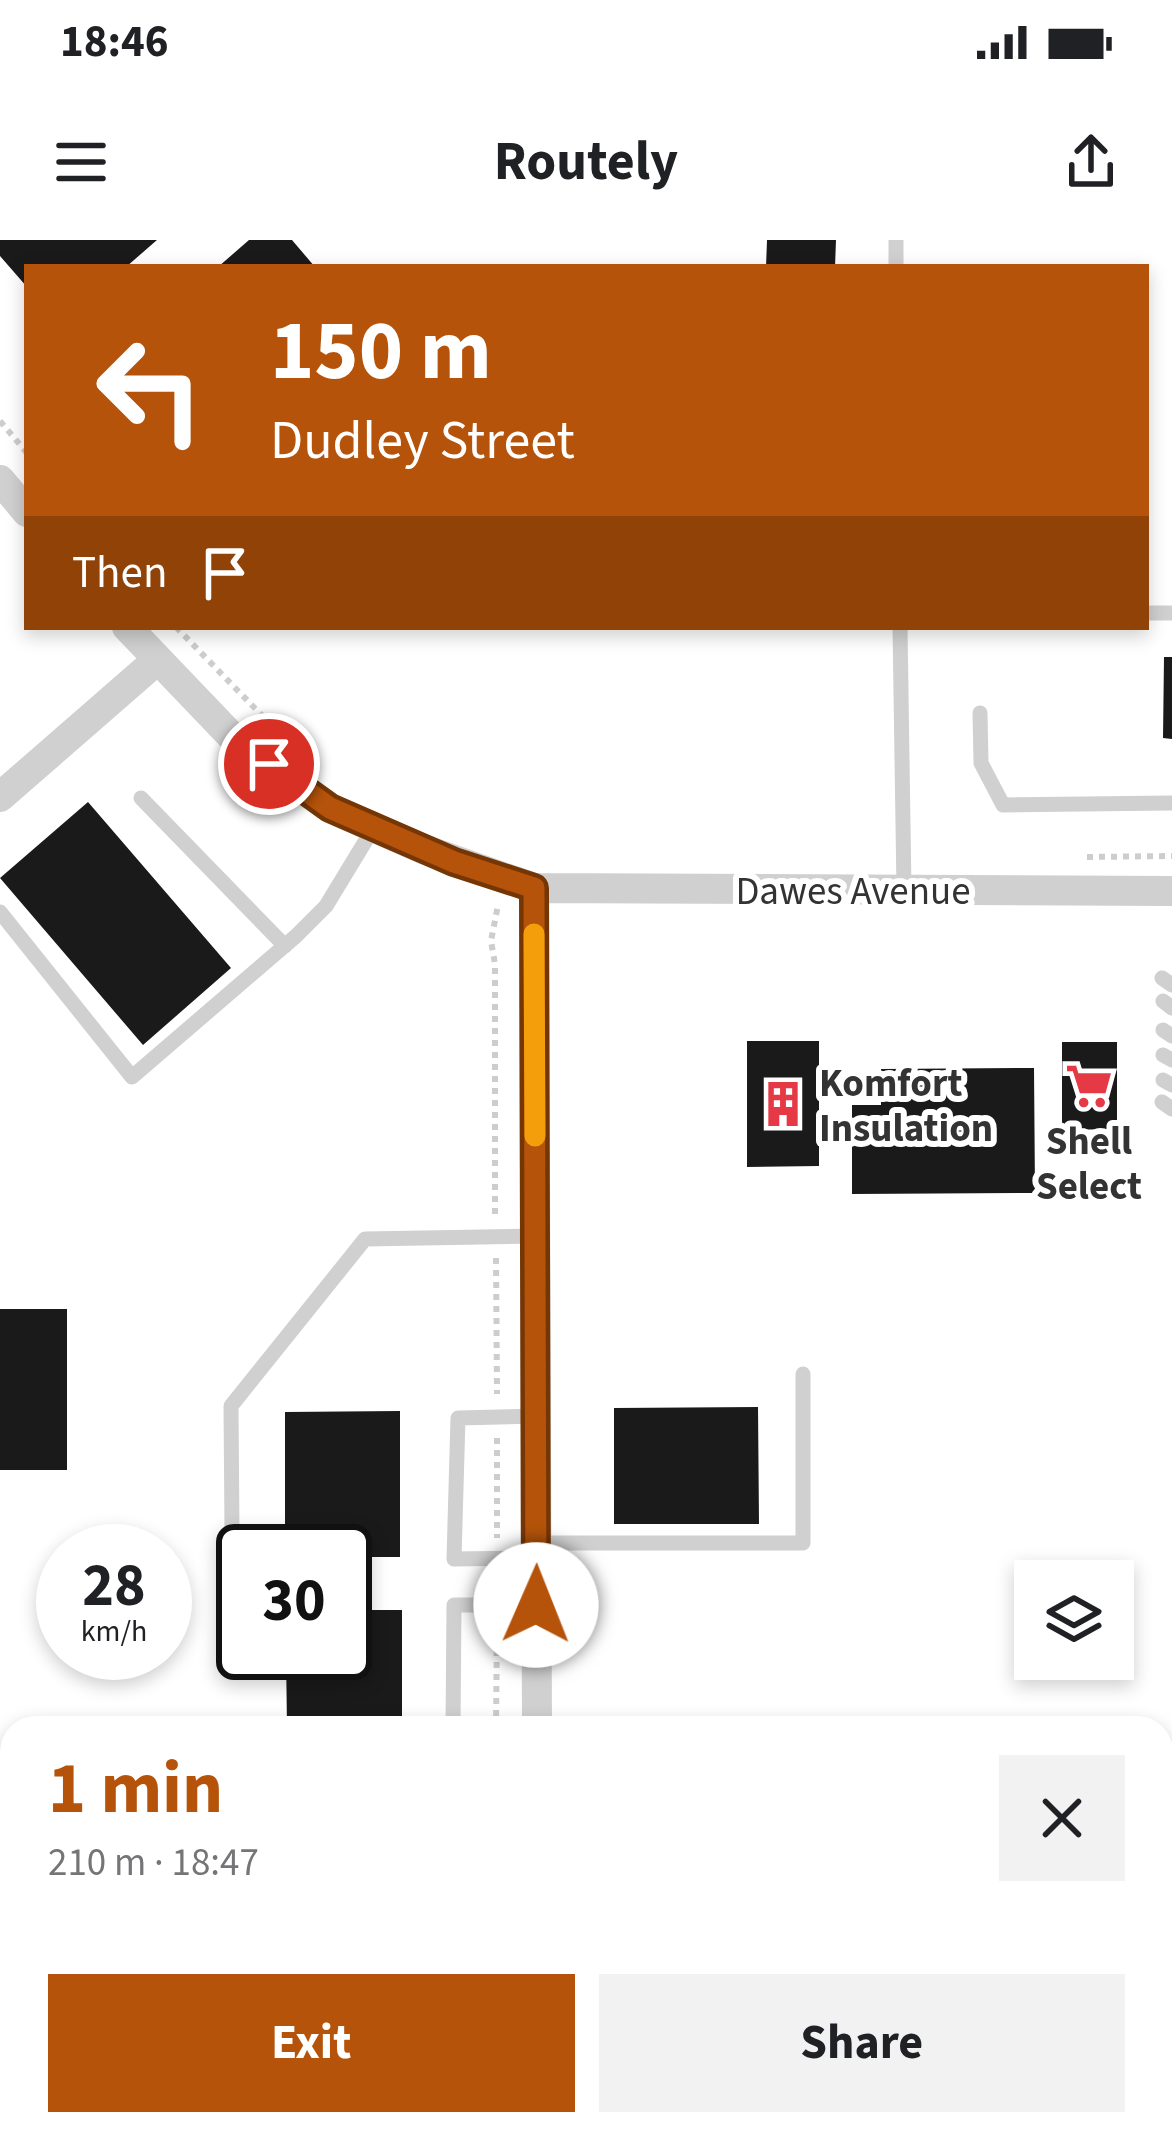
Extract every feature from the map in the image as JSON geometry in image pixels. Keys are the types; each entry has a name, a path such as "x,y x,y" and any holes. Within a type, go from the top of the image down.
{"street":[{"path":"0,480 24,508"},
{"name":"Dawes Avenue","path":"130,630 238,743 330,808 502,880 534,888 1172,891"},
{"path":"0,797 156,661"},
{"path":"534,888 537,1716"}],"lane":[{"path":"900,630 904,890"},
{"path":"980,713 980,763 1003,805 1172,802"},
{"path":"141,797 285,946"},
{"path":"0,912 132,1077 326,906 374,827"},
{"path":"232,1524 231,1406 365,1239 535,1236"},
{"path":"536,1416 458,1418 454,1559 537,1551 803,1544 803,1374"},
{"path":"453,1716 454,1605 536,1605"}],"path":[{"path":"0,421 24,449"},
{"path":"179,630 284,738"},
{"path":"1082,857 1172,856"},
{"path":"497,1558 496,964 491,941 502,880"},
{"path":"496,1716 497,1605"}],"building":[{"path":"0,240 157,240 129,264 24,264 24,284 0,256"},
{"path":"249,240 292,240 312,264 221,264"},
{"path":"767,240 836,240 835,264 766,264"},
{"path":"1164,657 1172,657 1172,739 1163,738"},
{"path":"88,802 231,968 143,1045 0,878"},
{"name":"Komfort Insulation","path":"747,1041 819,1041 819,1166 747,1167"},
{"name":"Shell Select","path":"1062,1042 1117,1042 1117,1129 1062,1130"},
{"path":"1034,1068 1035,1193 852,1194 852,1105 881,1105 881,1069"},
{"path":"0,1309 67,1309 67,1470 0,1470"},
{"path":"758,1407 759,1524 614,1524 614,1408"},
{"path":"400,1411 400,1557 372,1557 372,1524 285,1524 285,1412"},
{"path":"372,1610 402,1610 402,1716 287,1716 286,1680 372,1680"}],"slow traffic":[{"path":"534,934 535,1136"}],"place":[{"name":"Shell Select","path":"1089,1086"},
{"name":"Komfort Insulation","path":"783,1104"}],"route":[{"path":"269,764 330,808 454,862 534,888 536,1605"}]}
